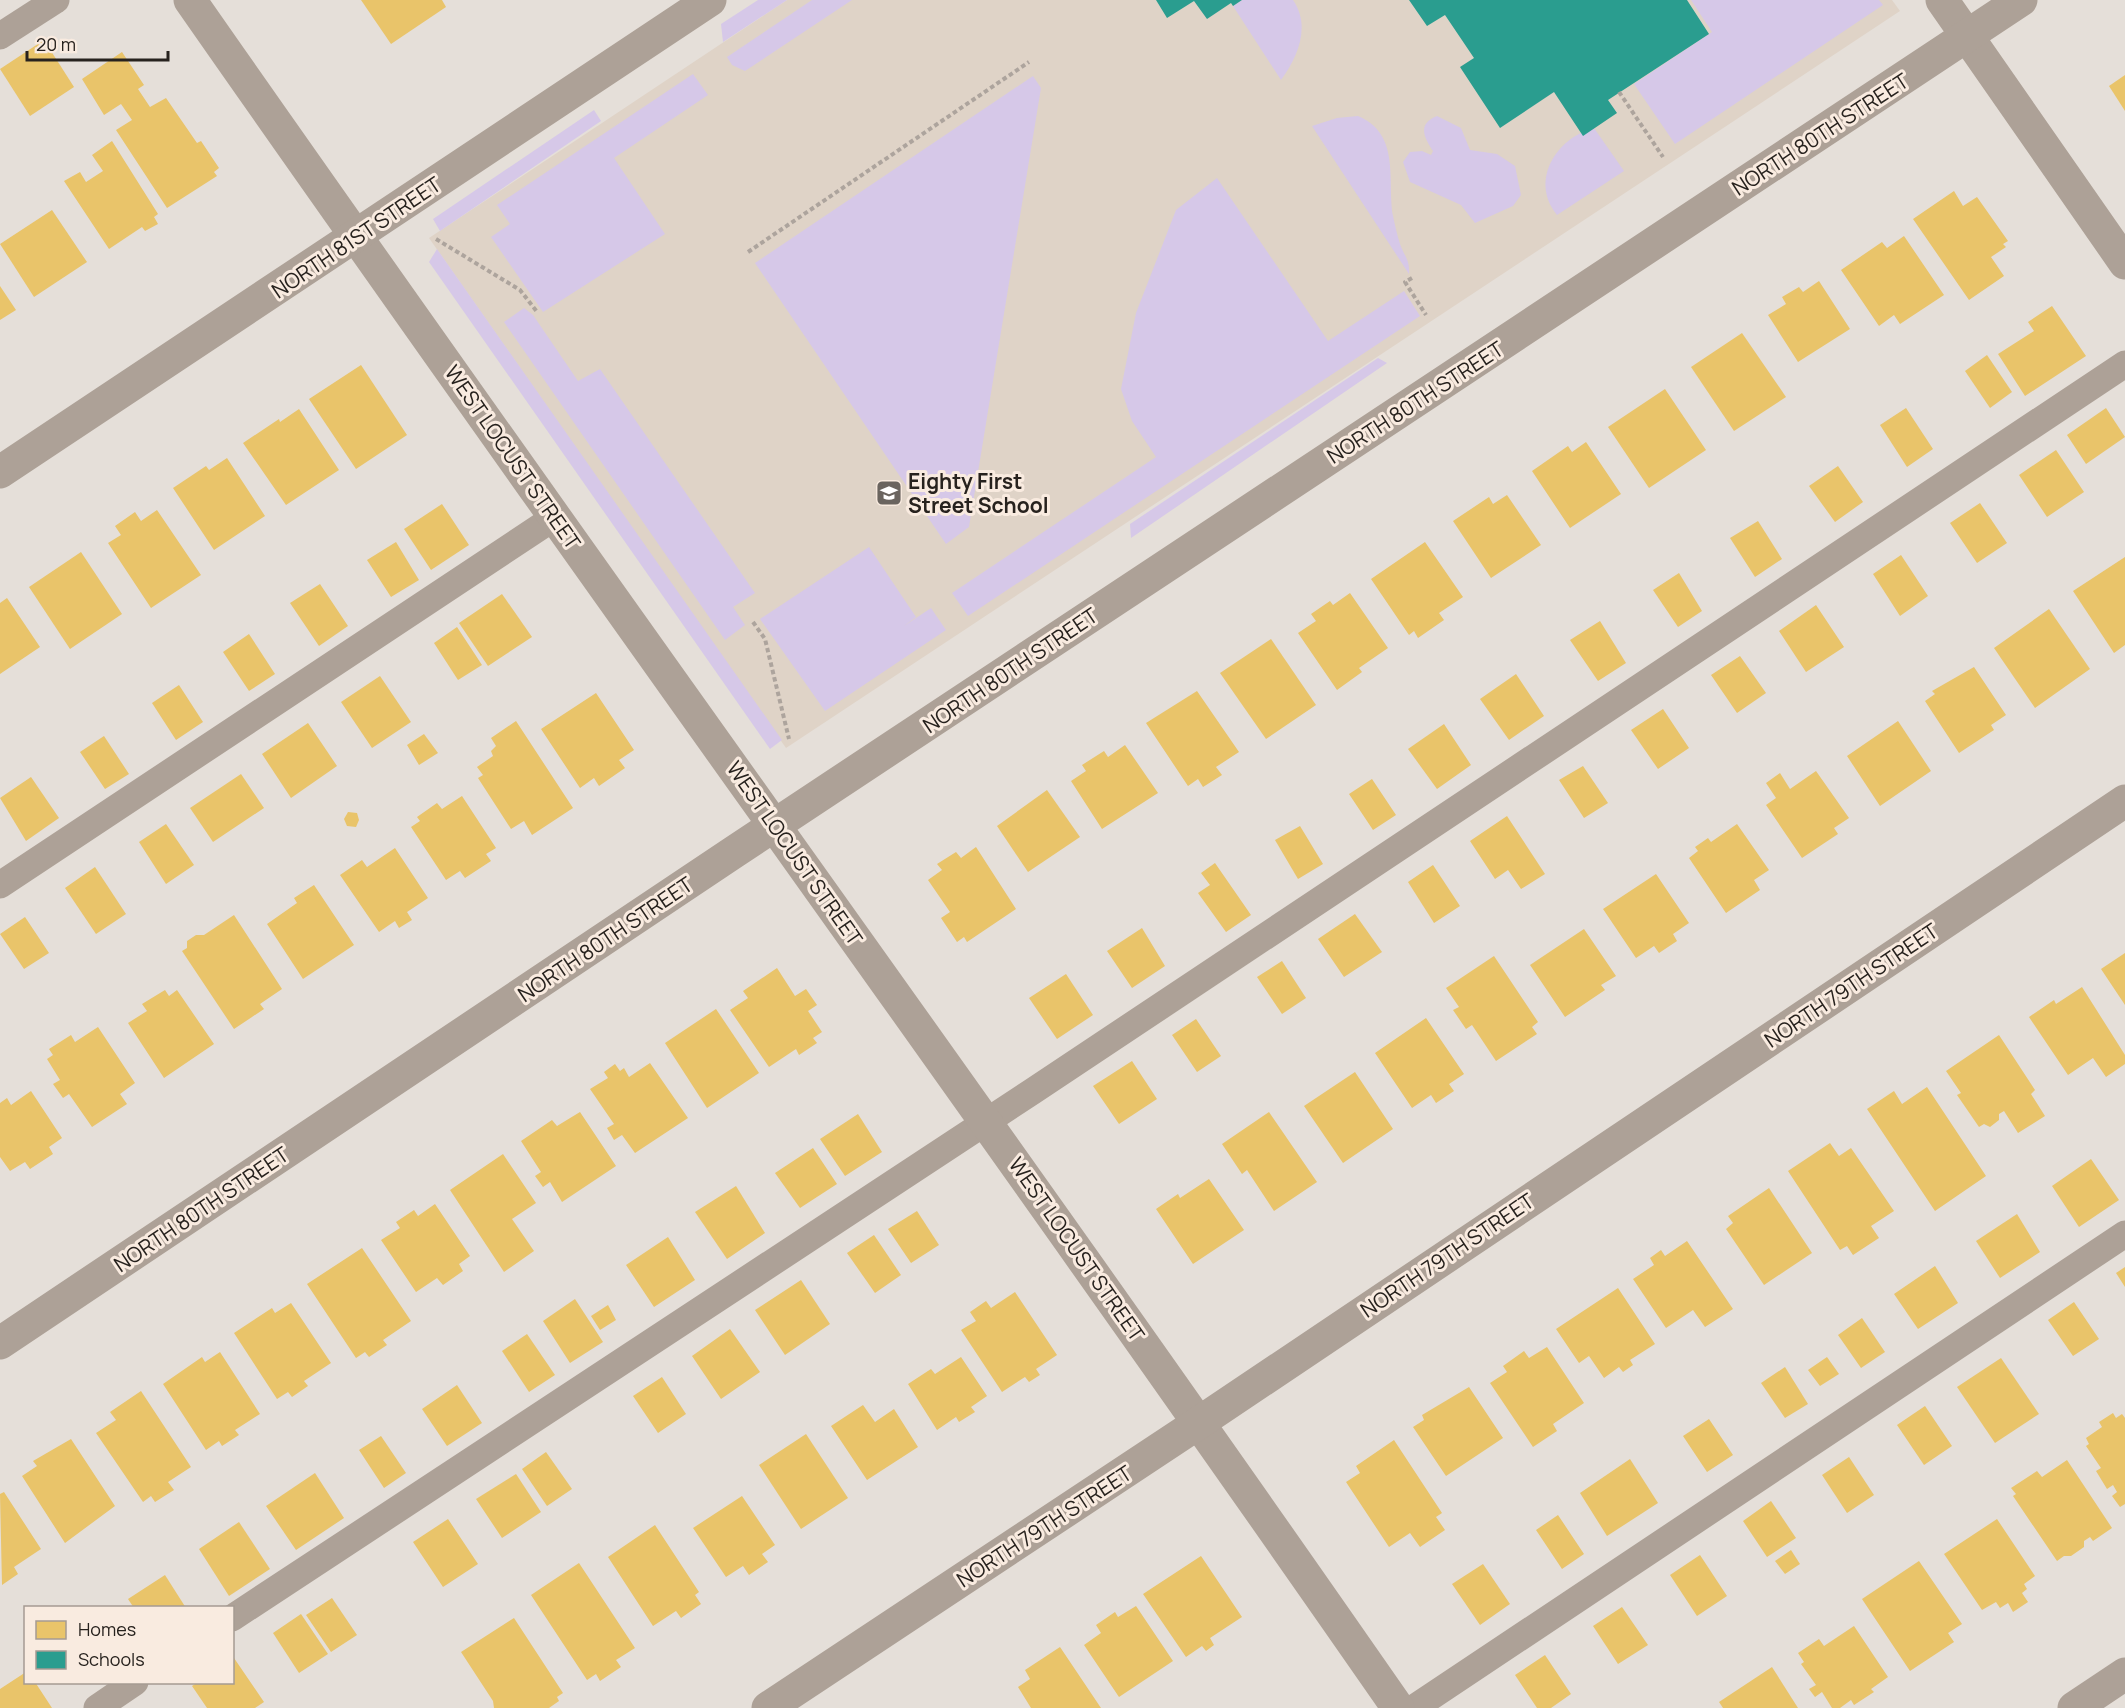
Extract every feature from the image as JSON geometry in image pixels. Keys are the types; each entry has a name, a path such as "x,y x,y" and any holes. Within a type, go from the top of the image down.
{"street":[{"name":"WEST LOCUST STREET","path":"190,0 356,237 1200,1422 1398,1708"},
{"name":"NORTH 81ST STREET","path":"0,472 710,0"},
{"path":"1942,0 2125,263"},
{"name":"NORTH 80TH STREET","path":"0,1343 775,825 2021,0"},
{"name":"NORTH 79TH STREET","path":"768,1708 1200,1422 2125,801"},
{"path":"2074,1708 2125,1674"}],"lane":[{"path":"0,36 56,0"},
{"path":"234,1617 986,1122 2125,364"},
{"path":"0,885 555,517"},
{"path":"1414,1708 2125,1234"},
{"path":"97,1708 133,1684"}],"path":[{"path":"748,252 1029,62"},
{"path":"1619,92 1663,157"},
{"path":"436,239 520,290 538,313"},
{"path":"1412,278 1405,282 1426,315"},
{"path":"753,622 765,639 789,739"}],"shaded area":[{"path":"758,0 787,0 723,42 721,24"},
{"name":"Eighty First Street School","path":"787,0 1892,0 1900,11 786,748 429,238"},
{"path":"812,0 852,0 745,71 732,65 727,57"},
{"path":"1242,0 1293,0 1298,10 1302,31 1300,41 1293,61 1281,80 1233,6"},
{"path":"1691,0 1879,0 1883,5 1675,144 1634,84 1712,32"},
{"path":"693,74 708,95 614,158 665,234 543,312 491,237 510,224 497,205"},
{"path":"1033,76 1041,88 969,527 946,544 755,263"},
{"path":"594,110 601,121 440,231 433,219"},
{"path":"1358,116 1372,124 1381,134 1386,146 1391,173 1393,216 1400,244 1408,261 1409,274 1312,126 1337,118"},
{"path":"1437,116 1461,128 1470,150 1497,154 1515,166 1521,195 1513,206 1475,223 1461,205 1410,182 1403,162 1410,152 1422,151 1431,155 1433,151 1424,131 1427,123"},
{"path":"1594,128 1624,171 1557,215 1549,202 1546,188 1546,175 1551,162 1568,141"},
{"path":"1217,178 1328,341 1404,291 1420,316 968,616 952,593 1156,457 1132,421 1121,389 1136,313 1176,210"},
{"path":"437,249 782,740 770,749 429,262"},
{"path":"524,308 533,315 578,381 600,369 755,593 733,607 745,625 725,640 504,322"},
{"path":"1378,358 1387,363 1131,538 1130,524"},
{"path":"869,547 916,617 904,626 931,608 946,630 825,711 760,619"}],"building: Homes":[{"path":"361,0 442,0 446,7 391,44"},
{"path":"44,40 74,87 30,116 0,69"},
{"path":"122,52 144,85 138,89 150,107 166,98 197,143 201,141 219,168 214,172 217,176 167,208 116,130 132,120 121,104 104,115 82,79"},
{"path":"2125,75 2125,111 2109,86"},
{"path":"112,141 158,214 154,217 158,224 145,231 142,227 109,249 64,181 80,172 86,182 103,171 92,155"},
{"path":"1954,191 1963,206 1977,197 2008,241 2003,244 2006,247 1991,257 2004,276 1969,300 1913,219"},
{"path":"52,210 87,262 34,297 0,244"},
{"path":"1904,236 1944,295 1900,324 1894,315 1879,326 1841,270 1882,242 1887,248"},
{"path":"1819,281 1850,329 1798,362 1768,315 1786,304 1782,297 1799,287 1803,292"},
{"path":"0,286 16,310 0,320"},
{"path":"2052,306 2086,356 2025,396 1998,354 2034,331 2028,322"},
{"path":"1742,333 1786,397 1734,431 1691,367"},
{"path":"1987,355 2012,392 1990,408 1965,371"},
{"path":"361,365 407,435 356,469 309,399"},
{"path":"1665,389 1706,450 1649,488 1608,427"},
{"path":"1906,408 1933,449 1907,467 1880,425"},
{"path":"2106,408 2125,437 2086,464 2067,435"},
{"path":"299,409 339,470 286,505 243,443 279,419 280,422"},
{"path":"1586,442 1621,494 1570,528 1532,471 1568,446 1572,452"},
{"path":"2056,450 2084,492 2047,517 2019,475"},
{"path":"227,458 265,516 214,550 173,488 206,466 209,470"},
{"path":"1838,466 1863,502 1835,522 1809,486"},
{"path":"1507,495 1541,545 1491,578 1453,521 1489,497 1493,504"},
{"path":"1980,503 2007,543 1977,563 1950,523"},
{"path":"442,504 469,545 431,570 404,529"},
{"path":"157,510 201,575 151,608 108,543 121,535 115,526 135,512 141,521"},
{"path":"1758,521 1782,559 1755,577 1730,538"},
{"path":"396,542 419,580 391,597 367,560"},
{"path":"1425,542 1463,597 1439,613 1444,620 1418,638 1414,631 1409,635 1371,579"},
{"path":"81,552 122,614 70,649 29,587"},
{"path":"1901,555 1928,596 1900,616 1873,574"},
{"path":"2125,557 2125,645 2114,653 2073,591"},
{"path":"1679,573 1702,611 1678,627 1653,590"},
{"path":"320,584 348,626 319,646 290,603"},
{"path":"1350,593 1388,648 1359,668 1362,672 1337,690 1298,633 1316,621 1311,614 1330,601 1333,605"},
{"path":"502,594 532,637 488,666 459,623"},
{"path":"7,598 40,647 0,674 0,603"},
{"path":"1816,605 1844,647 1806,672 1779,631"},
{"path":"2049,609 2090,669 2035,708 1994,648"},
{"path":"1600,621 1626,663 1598,681 1570,640"},
{"path":"457,627 482,665 458,680 434,643"},
{"path":"249,634 275,674 249,691 223,652"},
{"path":"1271,639 1316,705 1266,739 1220,673"},
{"path":"1740,656 1766,693 1737,713 1711,675"},
{"path":"1974,667 2006,715 1991,725 1994,730 1959,753 1925,701 1935,694 1932,691"},
{"path":"1516,674 1544,716 1509,740 1480,699"},
{"path":"380,676 411,722 372,748 341,702"},
{"path":"179,685 203,722 176,740 152,703"},
{"path":"1197,691 1239,752 1216,767 1222,775 1203,787 1198,779 1188,786 1146,723"},
{"path":"596,693 634,750 619,760 625,768 599,786 594,778 580,788 541,729"},
{"path":"1663,709 1689,748 1658,769 1631,730"},
{"path":"516,721 573,808 532,835 524,821 511,829 478,778 483,775 477,767 493,756 491,751 496,746 491,738"},
{"path":"1898,721 1931,771 1880,806 1847,756"},
{"path":"308,723 337,766 291,798 262,754"},
{"path":"1444,724 1471,765 1437,789 1408,749"},
{"path":"424,734 438,753 419,765 407,745"},
{"path":"104,736 129,774 105,789 80,752"},
{"path":"1125,745 1158,793 1102,829 1071,781 1086,771 1082,765 1104,751 1108,757"},
{"path":"1583,766 1608,803 1584,818 1559,780"},
{"path":"1816,771 1849,818 1834,828 1838,834 1802,858 1766,805 1776,798 1766,783 1780,773 1790,789"},
{"path":"241,774 264,808 213,842 190,808"},
{"path":"31,777 59,818 26,841 0,798"},
{"path":"1372,779 1396,815 1373,830 1349,794"},
{"path":"1047,790 1080,837 1028,872 997,826"},
{"path":"462,796 496,848 486,854 491,861 465,878 460,871 446,880 411,827 420,821 417,817 437,803 442,809"},
{"path":"348,812 357,813 359,820 356,827 347,826 344,819"},
{"path":"1507,816 1545,874 1521,889 1508,870 1495,879 1470,841"},
{"path":"166,824 194,865 166,884 139,842"},
{"path":"1737,824 1769,870 1754,880 1760,890 1726,913 1689,858 1698,851 1695,847 1708,838 1711,842"},
{"path":"1300,826 1323,864 1298,879 1275,840"},
{"path":"976,847 1016,909 967,942 964,937 957,942 941,918 950,912 928,880 942,870 937,864 956,852 961,858"},
{"path":"395,848 428,898 407,912 412,920 399,928 395,921 379,932 340,875 362,860 367,867"},
{"path":"1215,863 1251,915 1226,932 1198,893 1210,885 1201,873"},
{"path":"1433,865 1460,906 1434,923 1408,882"},
{"path":"95,867 126,914 96,934 65,888"},
{"path":"1656,874 1689,923 1673,934 1677,941 1659,953 1654,946 1636,958 1603,909"},
{"path":"314,885 354,945 303,979 267,924 297,903 294,898"},
{"path":"1355,914 1382,952 1344,977 1318,939"},
{"path":"234,915 282,989 260,1004 264,1009 234,1029 182,951 187,948 187,941 196,935 204,935"},
{"path":"25,917 49,953 24,969 0,934"},
{"path":"1142,928 1165,966 1132,988 1107,951"},
{"path":"1584,929 1616,976 1601,985 1605,990 1565,1017 1530,965"},
{"path":"2125,953 2125,1005 2101,969"},
{"path":"1494,956 1538,1022 1532,1027 1537,1034 1496,1061 1472,1025 1466,1029 1453,1010 1459,1007 1446,988"},
{"path":"1282,961 1306,998 1282,1014 1257,977"},
{"path":"777,968 795,996 806,989 817,1005 808,1011 822,1032 813,1038 817,1043 799,1055 796,1049 769,1067 730,1010 748,998 743,991"},
{"path":"1066,974 1093,1015 1057,1039 1029,998"},
{"path":"2082,987 2125,1055 2125,1064 2106,1077 2093,1058 2068,1075 2029,1017 2054,1000 2056,1004"},
{"path":"165,990 169,996 177,990 214,1044 164,1078 128,1023 147,1011 142,1004"},
{"path":"716,1009 759,1073 707,1108 665,1043"},
{"path":"1426,1018 1464,1074 1449,1084 1454,1091 1436,1103 1431,1095 1412,1108 1375,1053"},
{"path":"1196,1019 1221,1056 1197,1072 1172,1035"},
{"path":"98,1027 135,1083 120,1094 127,1104 92,1127 69,1094 63,1098 53,1084 60,1080 47,1059 53,1055 49,1049 71,1035 75,1042"},
{"path":"1999,1035 2035,1090 2031,1094 2045,1116 2018,1133 2004,1111 1999,1114 1999,1120 1990,1127 1984,1124 1979,1127 1957,1095 1961,1093 1946,1071"},
{"path":"1132,1061 1157,1099 1119,1124 1093,1086"},
{"path":"650,1063 688,1118 635,1153 622,1135 614,1140 607,1128 614,1124 590,1089 608,1078 604,1072 615,1064 620,1071 624,1068 629,1077"},
{"path":"1355,1072 1393,1129 1343,1163 1304,1106"},
{"path":"1927,1087 1986,1176 1935,1211 1867,1109 1894,1091 1902,1104"},
{"path":"31,1091 62,1138 49,1147 53,1154 30,1169 25,1162 10,1171 0,1157 0,1103 7,1098 11,1105"},
{"path":"580,1112 616,1166 562,1202 550,1182 543,1187 535,1176 541,1172 521,1141 552,1120 557,1126"},
{"path":"1269,1112 1317,1182 1274,1211 1247,1170 1242,1174 1222,1144"},
{"path":"858,1114 882,1152 845,1176 820,1139"},
{"path":"1830,1143 1839,1156 1851,1148 1894,1211 1871,1226 1879,1238 1853,1255 1847,1246 1840,1250 1788,1171"},
{"path":"813,1148 837,1184 800,1208 775,1173"},
{"path":"503,1154 536,1203 512,1219 534,1251 504,1272 450,1190"},
{"path":"2091,1159 2119,1200 2079,1227 2052,1186"},
{"path":"1209,1179 1244,1230 1193,1264 1156,1209 1178,1194 1180,1198"},
{"path":"736,1186 765,1233 727,1259 695,1212"},
{"path":"1769,1188 1812,1253 1764,1285 1726,1229 1733,1223 1728,1216"},
{"path":"435,1204 470,1256 459,1264 463,1271 443,1285 437,1278 416,1292 381,1240 400,1228 396,1222 414,1210 418,1216"},
{"path":"917,1211 939,1245 911,1263 888,1229"},
{"path":"2017,1214 2040,1252 2000,1278 1976,1241"},
{"path":"874,1235 901,1275 875,1293 847,1253"},
{"path":"668,1237 695,1280 654,1307 626,1265"},
{"path":"1687,1241 1733,1309 1705,1327 1693,1310 1666,1328 1633,1279 1654,1265 1650,1258 1661,1250 1665,1256"},
{"path":"362,1248 411,1321 383,1340 387,1345 369,1357 365,1352 356,1358 307,1284"},
{"path":"1935,1266 1958,1303 1918,1329 1894,1294"},
{"path":"2125,1267 2125,1287 2116,1273"},
{"path":"801,1280 830,1324 785,1355 755,1310"},
{"path":"1618,1288 1655,1344 1630,1360 1633,1365 1623,1372 1619,1367 1604,1378 1589,1356 1579,1363 1556,1329"},
{"path":"1015,1292 1057,1355 1036,1369 1040,1375 1029,1382 1025,1377 1002,1392 961,1330 976,1321 970,1312 986,1301 991,1308"},
{"path":"575,1299 603,1342 570,1363 543,1321"},
{"path":"2074,1302 2099,1339 2073,1356 2048,1320"},
{"path":"291,1303 331,1363 304,1381 308,1386 292,1397 288,1392 277,1399 234,1333 272,1308 275,1313"},
{"path":"608,1305 616,1320 600,1330 591,1316"},
{"path":"1862,1318 1885,1352 1861,1368 1838,1335"},
{"path":"730,1329 760,1372 721,1399 692,1356"},
{"path":"527,1334 555,1375 529,1392 502,1351"},
{"path":"1547,1347 1584,1403 1553,1424 1557,1431 1533,1447 1490,1383 1507,1372 1503,1366 1524,1351 1529,1358"},
{"path":"220,1352 260,1414 235,1430 239,1435 222,1446 219,1441 206,1450 163,1384 202,1357 205,1362"},
{"path":"961,1357 987,1396 971,1407 975,1412 959,1422 956,1417 937,1430 908,1384 931,1369 935,1374"},
{"path":"1827,1357 1839,1374 1820,1386 1808,1370"},
{"path":"2001,1358 2039,1414 1995,1443 1957,1387"},
{"path":"1785,1367 1808,1404 1785,1418 1761,1383"},
{"path":"662,1377 686,1414 658,1433 633,1396"},
{"path":"457,1385 482,1423 447,1446 422,1409"},
{"path":"1469,1387 1503,1438 1446,1476 1413,1427 1424,1420 1422,1415"},
{"path":"141,1391 191,1467 168,1482 174,1490 155,1502 151,1496 143,1502 96,1433 116,1420 110,1412"},
{"path":"863,1405 875,1422 894,1409 918,1447 867,1480 831,1426"},
{"path":"1925,1406 1952,1446 1924,1465 1897,1425"},
{"path":"2113,1413 2116,1418 2122,1414 2125,1418 2125,1504 2120,1507 2112,1496 2117,1492 2113,1485 2107,1489 2096,1471 2101,1468 2086,1446 2089,1444 2086,1438 2102,1427 2099,1422"},
{"path":"1709,1419 1733,1455 1707,1472 1683,1436"},
{"path":"806,1434 848,1498 801,1529 759,1465"},
{"path":"381,1436 406,1473 384,1488 359,1450"},
{"path":"71,1439 115,1506 65,1543 22,1476 37,1466 33,1461"},
{"path":"1394,1440 1442,1513 1436,1517 1445,1530 1420,1547 1410,1533 1389,1547 1346,1482 1360,1473 1356,1466"},
{"path":"546,1452 572,1489 547,1506 522,1469"},
{"path":"1849,1457 1874,1495 1847,1513 1822,1475"},
{"path":"1630,1459 1658,1503 1607,1536 1580,1493"},
{"path":"2067,1460 2112,1528 2093,1541 2090,1537 2084,1541 2084,1547 2071,1556 2064,1556 2057,1561 2013,1496 2016,1494 2011,1488 2037,1471 2042,1477"},
{"path":"315,1473 344,1518 296,1550 266,1506"},
{"path":"516,1474 541,1512 502,1538 476,1499"},
{"path":"4,1492 41,1549 14,1567 18,1574 2,1585 0,1494"},
{"path":"742,1496 775,1545 762,1554 768,1562 749,1575 743,1566 726,1577 693,1528"},
{"path":"1771,1501 1796,1538 1767,1557 1743,1521"},
{"path":"1558,1515 1584,1554 1562,1569 1536,1530"},
{"path":"448,1519 478,1564 443,1587 413,1542"},
{"path":"1997,1519 2035,1576 2024,1584 2027,1589 2022,1593 2028,1602 2013,1612 2008,1603 2000,1608 1996,1602 1982,1610 1944,1554"},
{"path":"239,1522 270,1569 229,1596 199,1549"},
{"path":"655,1525 699,1592 695,1595 701,1604 681,1618 676,1611 653,1626 608,1557"},
{"path":"1791,1550 1800,1564 1785,1574 1775,1561"},
{"path":"1700,1555 1727,1596 1697,1616 1670,1575"},
{"path":"1201,1556 1242,1617 1210,1638 1214,1645 1206,1651 1202,1646 1186,1657 1143,1594"},
{"path":"1919,1561 1962,1624 1948,1633 1954,1642 1910,1671 1862,1599"},
{"path":"579,1563 635,1648 616,1660 621,1667 600,1681 596,1674 587,1680 531,1595"},
{"path":"1483,1564 1510,1604 1480,1625 1452,1584"},
{"path":"165,1575 185,1606 133,1606 128,1599"},
{"path":"332,1598 357,1635 331,1652 306,1615"},
{"path":"1136,1606 1173,1661 1119,1697 1084,1645 1101,1633 1096,1625 1115,1612 1118,1617"},
{"path":"1622,1607 1648,1645 1618,1664 1593,1626"},
{"path":"301,1614 328,1654 299,1673 273,1633"},
{"path":"514,1618 563,1693 557,1697 559,1701 549,1708 494,1708 493,1701 461,1652"},
{"path":"1854,1626 1888,1677 1871,1689 1874,1692 1854,1705 1851,1700 1840,1708 1832,1708 1822,1692 1815,1697 1809,1689 1816,1685 1801,1664 1804,1662 1798,1653 1819,1639 1824,1646"},
{"path":"1060,1647 1101,1708 1031,1708 1018,1687 1030,1679 1025,1670"},
{"path":"1545,1655 1571,1694 1551,1708 1537,1708 1515,1675"},
{"path":"234,1658 264,1702 255,1708 207,1708 192,1686 195,1684 234,1684"},
{"path":"1772,1667 1798,1708 1723,1708 1719,1702"},
{"path":"24,1673 24,1684 36,1684 52,1708 0,1708 0,1689"}],"building: Schools":[{"path":"1156,0 1242,0 1233,6 1231,3 1207,19 1194,1 1167,18"},
{"path":"1409,0 1687,0 1709,34 1608,100 1617,113 1583,136 1554,92 1500,128 1460,67 1474,58 1445,15 1427,26"}],"place":[{"name":"Eighty First Street School","path":"889,493"}]}
